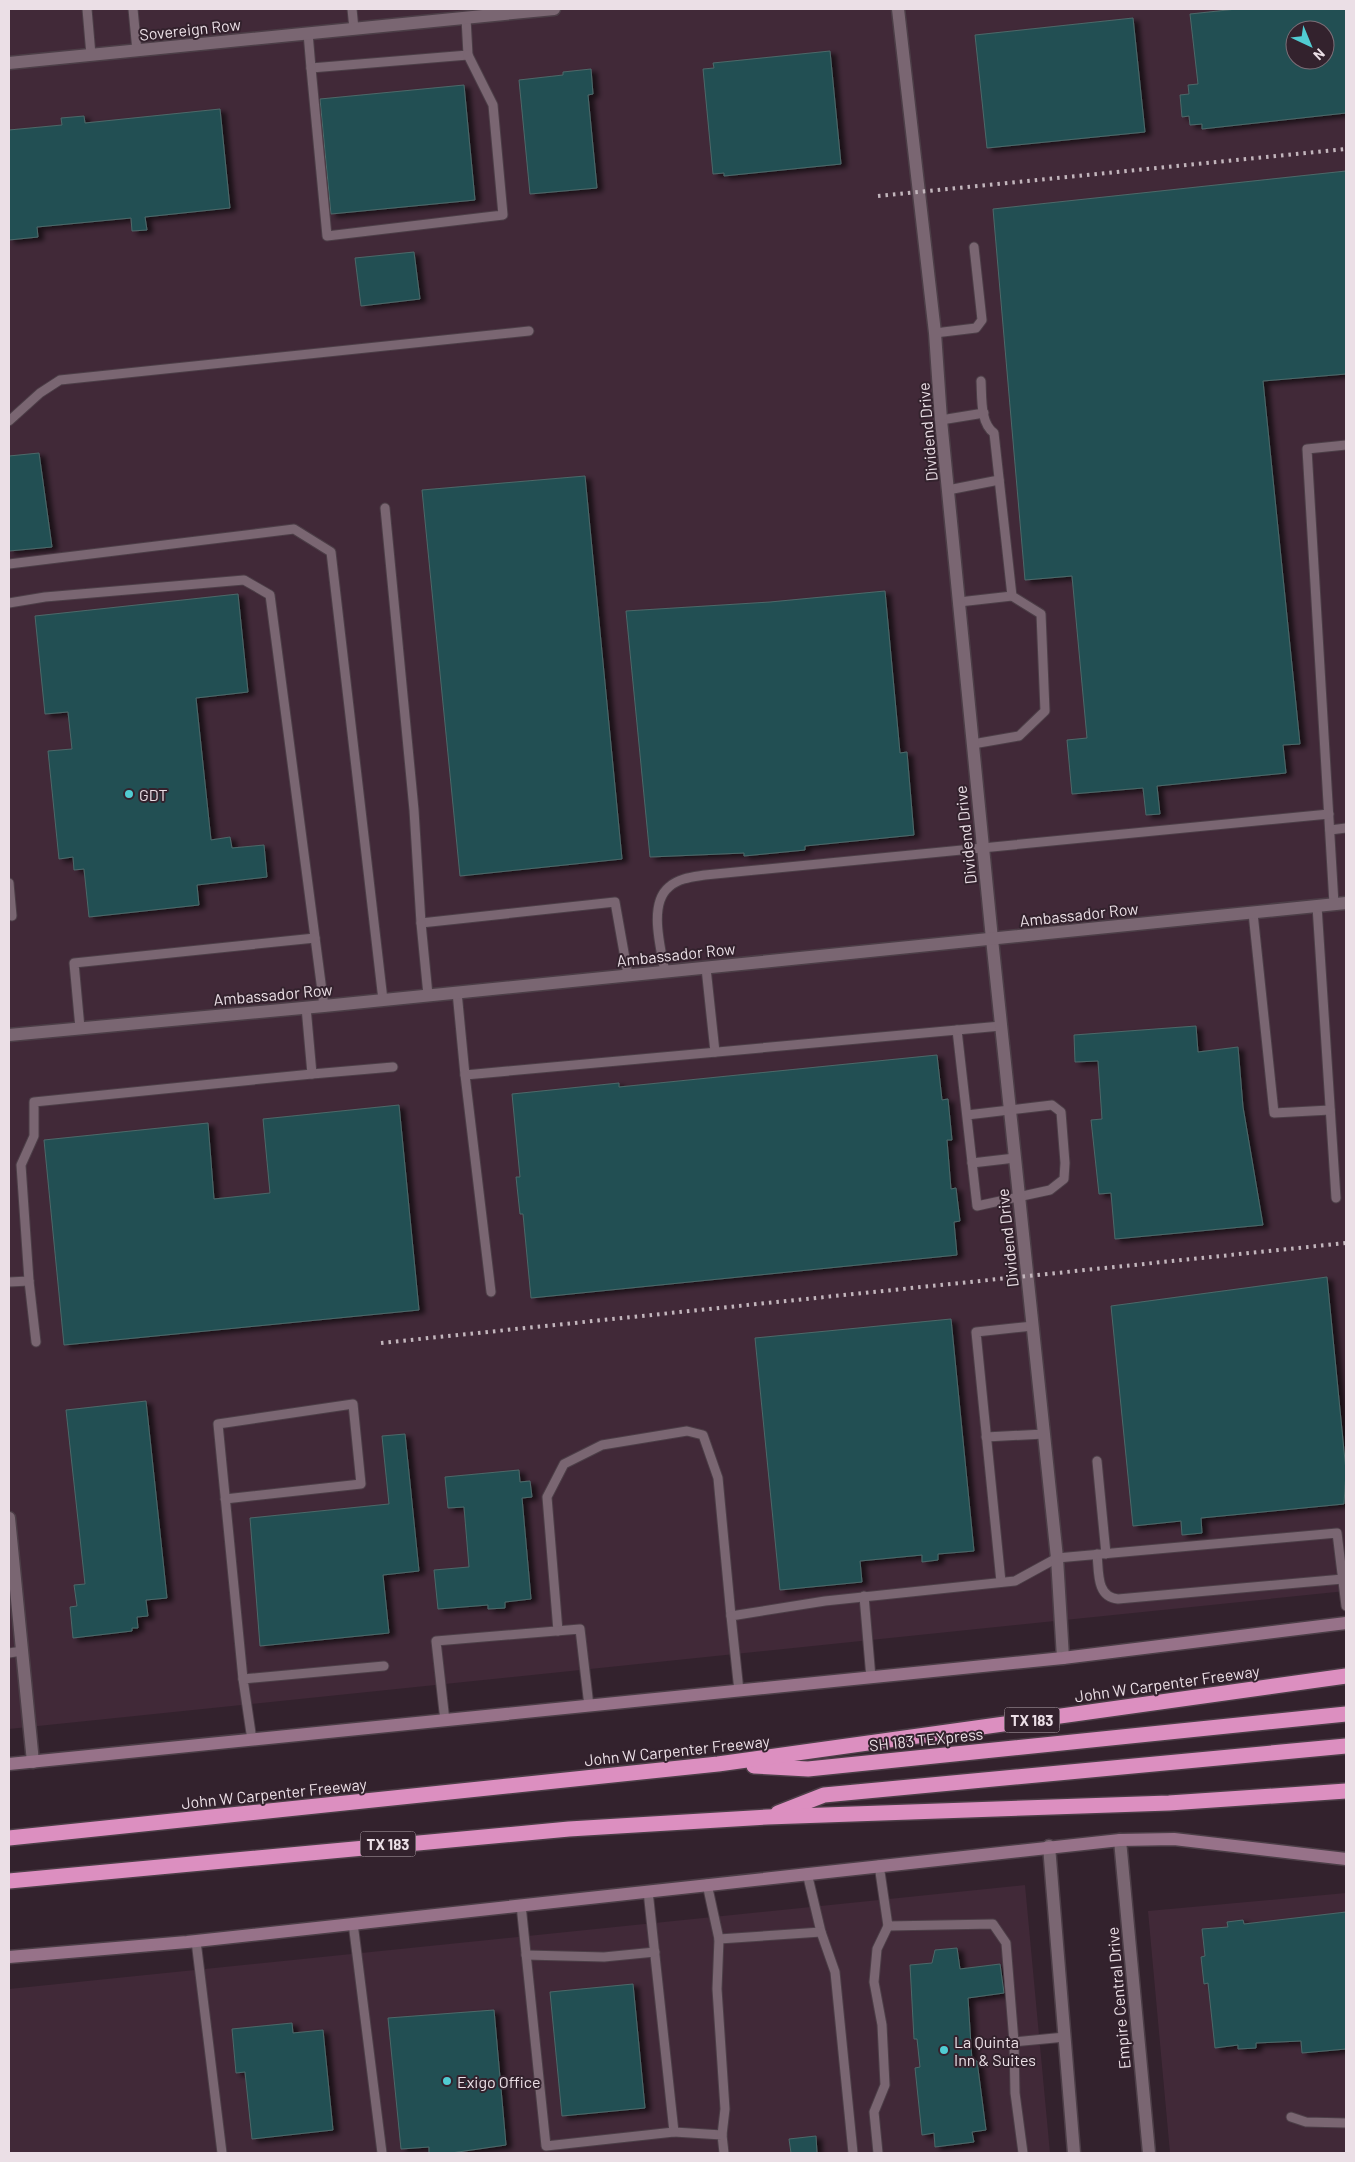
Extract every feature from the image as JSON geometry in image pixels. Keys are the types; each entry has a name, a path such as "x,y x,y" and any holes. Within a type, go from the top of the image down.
{"highway":[{"name":"John W Carpenter Freeway","path":"9,1838 718,1764 1346,1676"},
{"name":"SH 183 TEXpress","path":"718,1764 808,1769 1346,1714"},
{"path":"767,1817 824,1795 1346,1746"},
{"name":"TX 183","path":"9,1881 478,1836 767,1817 1169,1803 1346,1792"}],"main road":[{"path":"9,1764 1063,1658 1346,1623"},
{"path":"9,1957 196,1941 1049,1846 1120,1840 1174,1839 1346,1859"}],"street":[{"name":"Sovereign Row","path":"9,63 554,9"},
{"name":"Dividend Drive","path":"898,9 935,333 941,420 983,848 1056,1558 1063,1658"},
{"name":"Ambassador Row","path":"9,1035 324,1006 1340,904"},
{"path":"9,1518 12,1578 22,1651 33,1762"},
{"name":"Empire Central Drive","path":"1120,1840 1149,2153"},
{"path":"1049,1846 1074,2153"}],"lane":[{"path":"87,9 91,56"},
{"path":"132,9 136,51"},
{"path":"352,9 354,29"},
{"path":"308,33 327,236 503,215 493,105 468,55 466,18"},
{"path":"311,68 468,55"},
{"path":"935,333 976,328 982,320 974,248"},
{"path":"9,421 40,394 60,380 529,331"},
{"path":"981,381 987,428 994,433 1012,596"},
{"path":"941,420 984,413"},
{"path":"1340,904 1330,830 1307,449 1346,445"},
{"path":"948,490 1000,480"},
{"path":"385,508 414,810 428,995"},
{"path":"9,564 294,528 331,552 383,1000"},
{"path":"9,603 45,597 244,580 270,595 324,1006"},
{"path":"959,602 1012,596 1041,614 1045,711 1019,736 973,744"},
{"path":"665,972 658,931 658,905 668,887 684,879 705,875 1329,814"},
{"path":"1330,830 1346,828"},
{"path":"9,883 12,916"},
{"path":"421,922 615,902 628,975"},
{"path":"1317,906 1336,1198"},
{"path":"1253,913 1274,1113 1330,1110"},
{"path":"80,1028 74,963 315,938"},
{"path":"706,968 715,1052"},
{"path":"457,992 491,1292"},
{"path":"306,1007 312,1074"},
{"path":"465,1075 1001,1026"},
{"path":"958,1030 972,1163 977,1206 1050,1190 1064,1178 1065,1163 1061,1112 1052,1105 967,1115"},
{"path":"36,1342 29,1281 21,1165 34,1136 34,1102 393,1067"},
{"path":"972,1163 1015,1158"},
{"path":"9,1282 29,1281"},
{"path":"1000,1582 976,1332 1033,1326"},
{"path":"225,1499 361,1484 353,1404 218,1424 225,1499 243,1679 252,1740"},
{"path":"558,1631 547,1497 564,1464 602,1444 687,1431 703,1435 718,1478 739,1691"},
{"path":"986,1437 1044,1434"},
{"path":"1097,1461 1104,1594 1109,1598 1118,1599 1343,1579"},
{"path":"731,1616 864,1596 1015,1581 1056,1558 1338,1533 1346,1606"},
{"path":"864,1596 871,1678"},
{"path":"445,1720 436,1641 580,1629 589,1706"},
{"path":"9,1653 22,1651"},
{"path":"243,1679 384,1666"},
{"path":"878,2153 874,2112 885,2085 882,2026 874,1982 877,1949 888,1926 879,1865"},
{"path":"807,1873 821,1932 835,1972 853,2153"},
{"path":"707,1884 719,1939 717,1989 726,2109 722,2135 724,2153"},
{"path":"648,1890 674,2132"},
{"path":"521,1905 546,2150 674,2132 722,2135"},
{"path":"353,1923 382,2153"},
{"path":"888,1926 993,1924 1006,1943 1014,2042 1015,2093 1023,2153"},
{"path":"719,1939 821,1932"},
{"path":"196,1941 222,2153"},
{"path":"526,1955 604,1957 654,1952"},
{"path":"1014,2042 1065,2037"},
{"path":"1290,2117 1306,2122 1346,2124"}],"shaded area":[{"path":"9,9 1346,9 1346,1591 9,1729"},
{"path":"1025,1885 1050,2153 9,2153 9,1989"},
{"path":"1346,1893 1346,2153 1170,2153 1148,1911"}],"building":[{"path":"1237,9 1346,9 1346,113 1202,129 1202,124 1190,125 1189,116 1182,117 1180,95 1189,94 1188,85 1198,84 1190,14"},
{"path":"1133,18 1145,132 987,148 975,35"},
{"path":"830,51 841,164 724,176 724,173 713,174 703,69 714,68 713,63"},
{"path":"591,69 593,94 588,95 597,188 530,194 519,80 563,75 563,72"},
{"path":"464,85 475,200 331,214 320,99"},
{"path":"220,109 230,208 145,217 147,230 132,231 131,218 37,227 38,237 9,240 9,130 62,125 61,118 84,116 85,123"},
{"path":"1346,171 1346,374 1263,381 1300,744 1283,745 1286,773 1157,786 1160,814 1146,815 1143,788 1072,794 1067,740 1087,738 1072,576 1025,580 993,209"},
{"path":"414,252 420,299 361,306 355,258"},
{"path":"39,453 52,547 9,551 9,456"},
{"path":"585,476 622,859 460,876 422,490"},
{"path":"885,591 900,753 907,752 914,835 805,846 805,850 744,856 744,853 650,857 626,611 770,602"},
{"name":"GDT","path":"238,594 248,692 196,698 211,840 230,837 232,848 264,845 267,877 197,885 199,905 89,917 84,869 74,870 73,857 59,859 48,751 72,749 68,712 45,714 35,616"},
{"path":"1196,1026 1198,1052 1238,1047 1243,1107 1263,1225 1115,1239 1111,1193 1099,1194 1091,1120 1102,1119 1098,1061 1075,1062 1074,1035"},
{"path":"937,1055 942,1100 948,1099 952,1140 947,1140 951,1189 956,1188 960,1221 954,1222 957,1255 531,1298 523,1214 520,1214 516,1177 520,1177 512,1094 619,1083 619,1087"},
{"path":"399,1105 419,1310 64,1345 44,1140 208,1123 214,1199 270,1193 263,1119"},
{"path":"1327,1277 1346,1471 1344,1504 1201,1518 1202,1533 1182,1535 1181,1521 1133,1526 1111,1306"},
{"path":"951,1319 974,1551 938,1554 938,1560 922,1562 922,1555 860,1561 862,1582 780,1590 755,1338"},
{"path":"146,1401 167,1598 146,1600 148,1616 137,1617 138,1628 132,1628 132,1631 73,1638 70,1607 77,1606 74,1585 85,1584 66,1410"},
{"path":"405,1434 419,1571 383,1575 389,1633 260,1646 250,1518 389,1504 382,1436"},
{"path":"519,1470 520,1482 530,1481 532,1497 522,1498 531,1599 505,1602 505,1608 488,1609 488,1605 438,1609 434,1570 469,1567 464,1507 448,1508 445,1477"},
{"path":"1346,1912 1346,2049 1302,2053 1301,2041 1256,2043 1256,2048 1238,2049 1238,2045 1215,2048 1208,1983 1204,1984 1201,1957 1205,1956 1202,1929 1228,1927 1227,1922 1243,1920 1244,1924"},
{"name":"La Quinta Inn & Suites","path":"957,1948 960,1969 1000,1964 1004,1993 968,1998 972,2061 977,2061 986,2130 972,2132 974,2142 935,2147 934,2133 922,2135 915,2068 920,2067 917,2039 914,2039 910,1965 932,1963 935,1950"},
{"path":"633,1984 645,2108 562,2116 550,1992"},
{"name":"Exigo Office","path":"494,2010 506,2145 451,2153 429,2153 429,2147 401,2149 388,2018"},
{"path":"292,2023 293,2033 323,2030 333,2130 252,2139 245,2072 236,2073 232,2029"},
{"path":"816,2136 817,2153 791,2153 789,2139"}],"railway":[{"path":"878,196 1346,149"},
{"path":"381,1343 1346,1243"}],"place":[{"name":"GDT","path":"129,794"},
{"name":"La Quinta Inn & Suites","path":"944,2050"},
{"name":"Exigo Office","path":"447,2081"}]}
